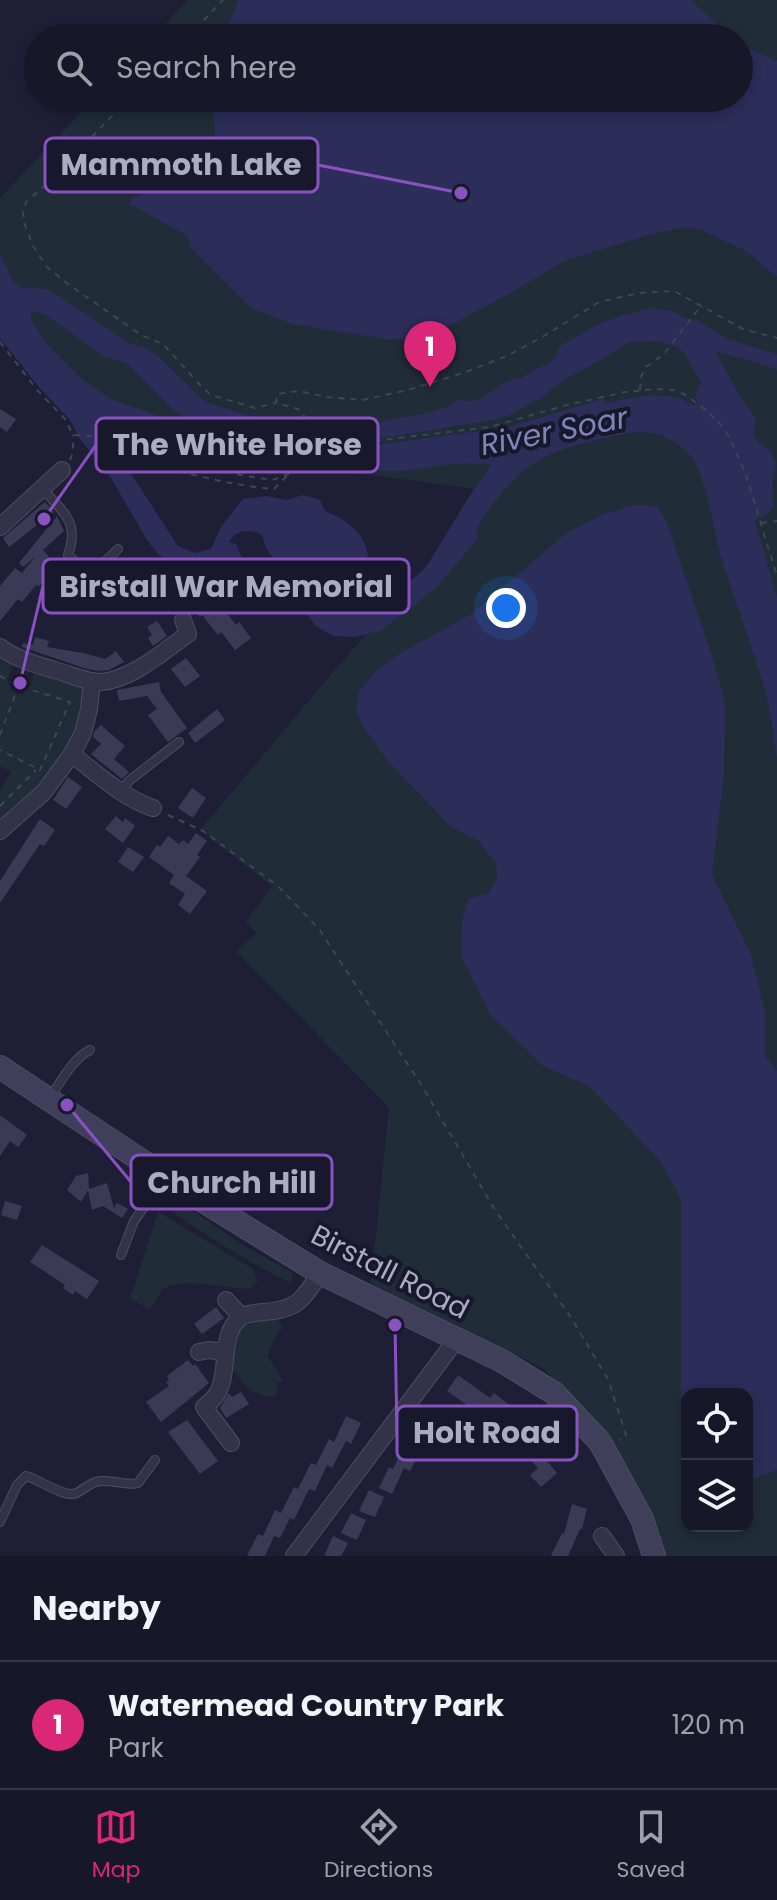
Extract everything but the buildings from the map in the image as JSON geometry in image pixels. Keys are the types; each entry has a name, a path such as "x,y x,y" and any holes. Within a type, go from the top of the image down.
{"street":[{"path":"0,527 62,470"},
{"path":"0,647 28,662 92,681 108,681 125,676 189,633"},
{"path":"0,831 44,792 72,754 83,733 92,681"},
{"path":"72,754 119,791 153,808"},
{"name":"Birstall Road","path":"0,1067 233,1221 320,1273 502,1361 554,1393 600,1442 642,1519 654,1556"},
{"path":"231,1443 204,1407 219,1392 225,1352 235,1324 241,1316 273,1312 302,1301 320,1273"},
{"path":"226,1300 241,1316"},
{"path":"294,1556 456,1340"},
{"path":"199,1352 225,1352"},
{"path":"602,1536 616,1556"}],"lane":[{"path":"41,487 68,518 73,530 68,555 90,576 118,549"},
{"path":"119,791 179,742"},
{"path":"49,1099 74,1063 90,1050"},
{"path":"121,1255 134,1221 162,1174"},
{"path":"0,1522 17,1485 26,1476 76,1494 89,1483 138,1483 155,1460"}],"path":[{"path":"200,24 223,0"},
{"path":"116,112 26,202 23,213 33,246 47,267 68,284 141,335 163,344 211,395 255,408 276,403 298,409 305,417 303,443"},
{"path":"276,403 277,394 298,391 362,400 452,377 509,355 599,302 639,293 674,291 743,329 777,338"},
{"path":"640,391 641,377 646,367 664,354 701,306"},
{"path":"0,342 38,391 65,419 74,435 73,452 62,470"},
{"path":"104,437 120,450 158,467 248,487 274,489 290,473 292,447 303,443 340,445 490,427 625,392 673,390 694,401 714,418 730,438 746,475 777,576"},
{"path":"74,435 104,437 235,474 272,480 290,473"},
{"path":"760,523 777,521"},
{"path":"0,676 19,686 70,702 40,770 37,769 0,806"},
{"path":"0,735 19,686"},
{"path":"0,750 37,769"},
{"path":"153,808 203,831 278,886 319,929 422,1086 495,1210 570,1316 608,1379 626,1435 605,1451"}],"shaded area":[{"path":"188,0 777,0 777,1556 663,1556 651,1513 599,1424 543,1368 371,1284 389,1108 236,951 257,933 246,922 272,886 200,830 491,491 252,459 192,446 0,342 0,198 82,112 753,112 753,24 165,24"},
{"path":"0,656 13,663 7,680 17,695 28,689 35,669 83,686 83,707 78,728 59,764 0,825 0,791 11,772 0,766"},
{"path":"170,1195 244,1246 293,1273 290,1283 226,1247 165,1206"},
{"path":"158,1212 253,1269 258,1281 250,1289 193,1283 172,1285 163,1290 150,1309 130,1299"},
{"path":"272,1316 283,1328 273,1342 268,1358 282,1381 276,1384 278,1392 275,1397 251,1390 225,1359 235,1324"}],"water":[{"path":"238,0 691,0 716,24 228,24"},
{"path":"753,50 777,61 777,277 746,251 703,231 686,227 644,236 562,262 430,336 411,340 386,339 293,324 251,308 190,247 188,236 130,204 131,199 204,166 210,160 214,142 214,112 753,112"},
{"name":"River Soar","path":"0,253 12,279 20,287 48,289 129,343 147,348 205,402 250,416 369,424 431,412 460,399 476,400 504,383 522,378 549,363 560,346 599,324 652,308 697,320 727,339 777,354 777,369 715,351 756,418 756,439 772,452 776,464 772,485 774,505 767,514 755,520 777,597 777,759 766,696 720,553 703,483 692,458 663,436 630,433 573,446 540,460 502,492 479,524 476,530 478,538 439,585 380,631 355,637 334,636 315,625 291,593 246,566 235,564 211,575 194,577 157,553 111,478 80,439 70,420 0,338","holes":["32,312 48,316 103,356 128,364 175,411 189,419 209,427 284,437 382,438 494,420 539,399 566,379 629,342 655,341 677,347 685,354 701,382 694,406 683,400 662,396 606,403 602,399 509,427 384,444 365,452 288,454 286,447 186,426 111,399 84,381 46,343 32,322","110,433 221,467 251,471 274,471 287,464 363,463 383,471 452,464 491,464 425,569 379,606 350,610 333,600 335,594 329,584 329,575 364,560 368,556 366,547 352,527 324,510 320,500 303,495 286,500 266,496 243,499 221,527 211,549 195,553 178,546 126,466 102,441 103,434","243,531 261,534 274,558 305,574 309,582 320,579 321,586 299,587 270,565 244,558 236,544 229,542"]},
{"path":"633,505 657,506 666,520 725,703 724,775 712,875 751,954 765,1011 765,1056 777,1071 777,1470 753,1479 753,1388 681,1388 681,1199 662,1163 589,1086 543,1066 490,1014 461,956 462,921 468,899 489,893 497,878 496,864 479,841 451,827 387,760 361,723 356,708 359,691 375,672 399,654 473,613 565,534 602,515"}],"place":[{"name":"Mammoth Lake","path":"461,193"},
{"name":"Watermead Country Park","path":"430,387"},
{"name":"The White Horse","path":"44,519"},
{"name":"Birstall War Memorial","path":"20,683"},
{"name":"Church Hill","path":"67,1105"},
{"name":"Holt Road","path":"395,1325"}]}
